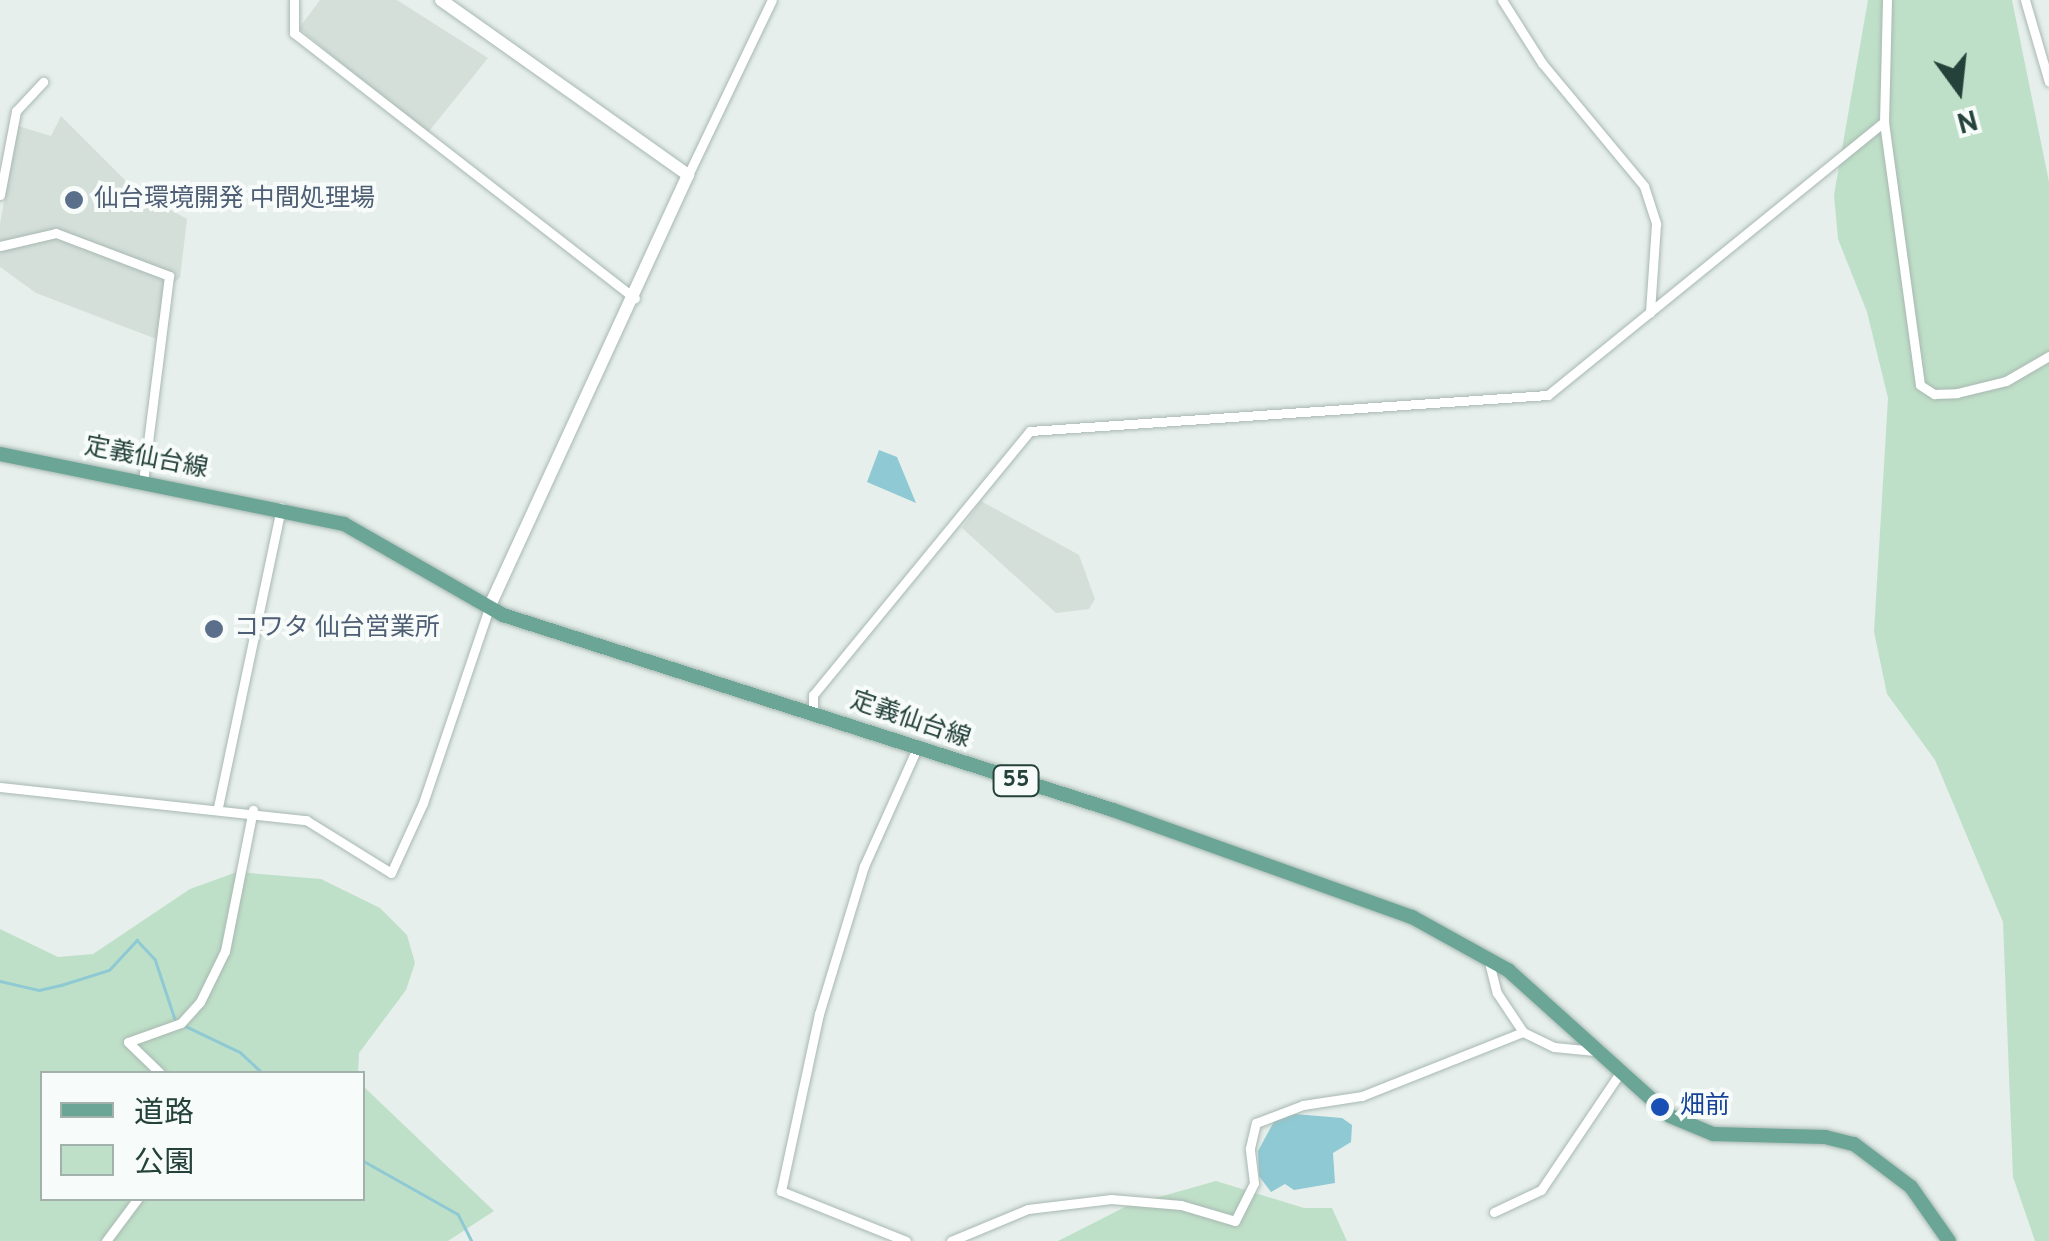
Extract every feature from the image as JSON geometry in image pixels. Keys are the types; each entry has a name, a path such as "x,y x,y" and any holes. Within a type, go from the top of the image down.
{"main road":[{"name":"定義仙台線","path":"0,454 281,508 376,537 489,608 1215,844 1412,917 1487,955 1670,1116 1704,1132 1825,1137 1854,1144 1912,1187 1949,1241"}],"street":[{"path":"294,0 294,33 635,298"},
{"path":"441,0 688,175"},
{"path":"0,787 253,810 306,820 391,873 423,803 489,608 772,0"},
{"path":"1502,0 1542,63 1644,186 1656,224 1650,314"},
{"path":"1887,0 1884,122 1920,385 1934,394 1973,390 2006,382 2049,356"},
{"path":"2025,0 2049,82"},
{"path":"0,195 16,111 43,82"},
{"path":"813,712 814,696 1030,432 1548,395 1884,122"},
{"path":"0,246 56,232 169,276 143,482"},
{"path":"218,808 281,508"},
{"path":"906,1241 781,1191 818,1014 864,866 916,748"},
{"path":"158,1071 128,1042 181,1023 200,1002 226,952 253,810"},
{"path":"1487,955 1497,993 1524,1032 1554,1047 1598,1052"},
{"path":"951,1241 1028,1209 1111,1198 1168,1202 1235,1221 1254,1183 1250,1148 1256,1123 1303,1105 1362,1096 1524,1032"},
{"path":"1494,1212 1542,1190 1620,1073"},
{"path":"106,1241 136,1201"}],"shaded area":[{"path":"320,0 397,0 488,58 426,135 299,28"},
{"path":"61,116 136,191 187,219 180,278 167,287 159,340 36,293 0,267 0,224 18,126 51,136"},
{"path":"981,501 1079,555 1095,599 1089,609 1056,613 962,528"}],"green space":[{"path":"1868,0 2012,0 2049,182 2049,1241 2035,1241 2013,1177 2003,922 1935,760 1887,694 1874,632 1888,398 1867,312 1838,239 1834,195"},
{"path":"237,872 321,879 380,908 407,935 415,963 406,990 359,1053 358,1071 40,1071 40,1201 365,1201 365,1088 494,1211 448,1241 0,1241 0,929 58,957 93,954 190,889"},
{"path":"1216,1181 1304,1208 1332,1208 1347,1241 1058,1241 1127,1206"}],"water":[{"path":"879,450 897,457 916,503 867,482"},
{"path":"1294,1114 1342,1118 1352,1125 1351,1142 1333,1153 1335,1183 1294,1190 1285,1184 1271,1192 1259,1176 1258,1151 1276,1118"}],"waterway":[{"path":"0,981 39,990 61,985 109,970 137,940 155,959 175,1019"},
{"path":"181,1024 240,1052 261,1071"},
{"path":"365,1162 458,1214 472,1241"}],"place":[{"name":"仙台環境開発 中間処理場","path":"74,200"},
{"name":"コワタ 仙台営業所","path":"214,629"},
{"name":"畑前","path":"1660,1107"}]}
